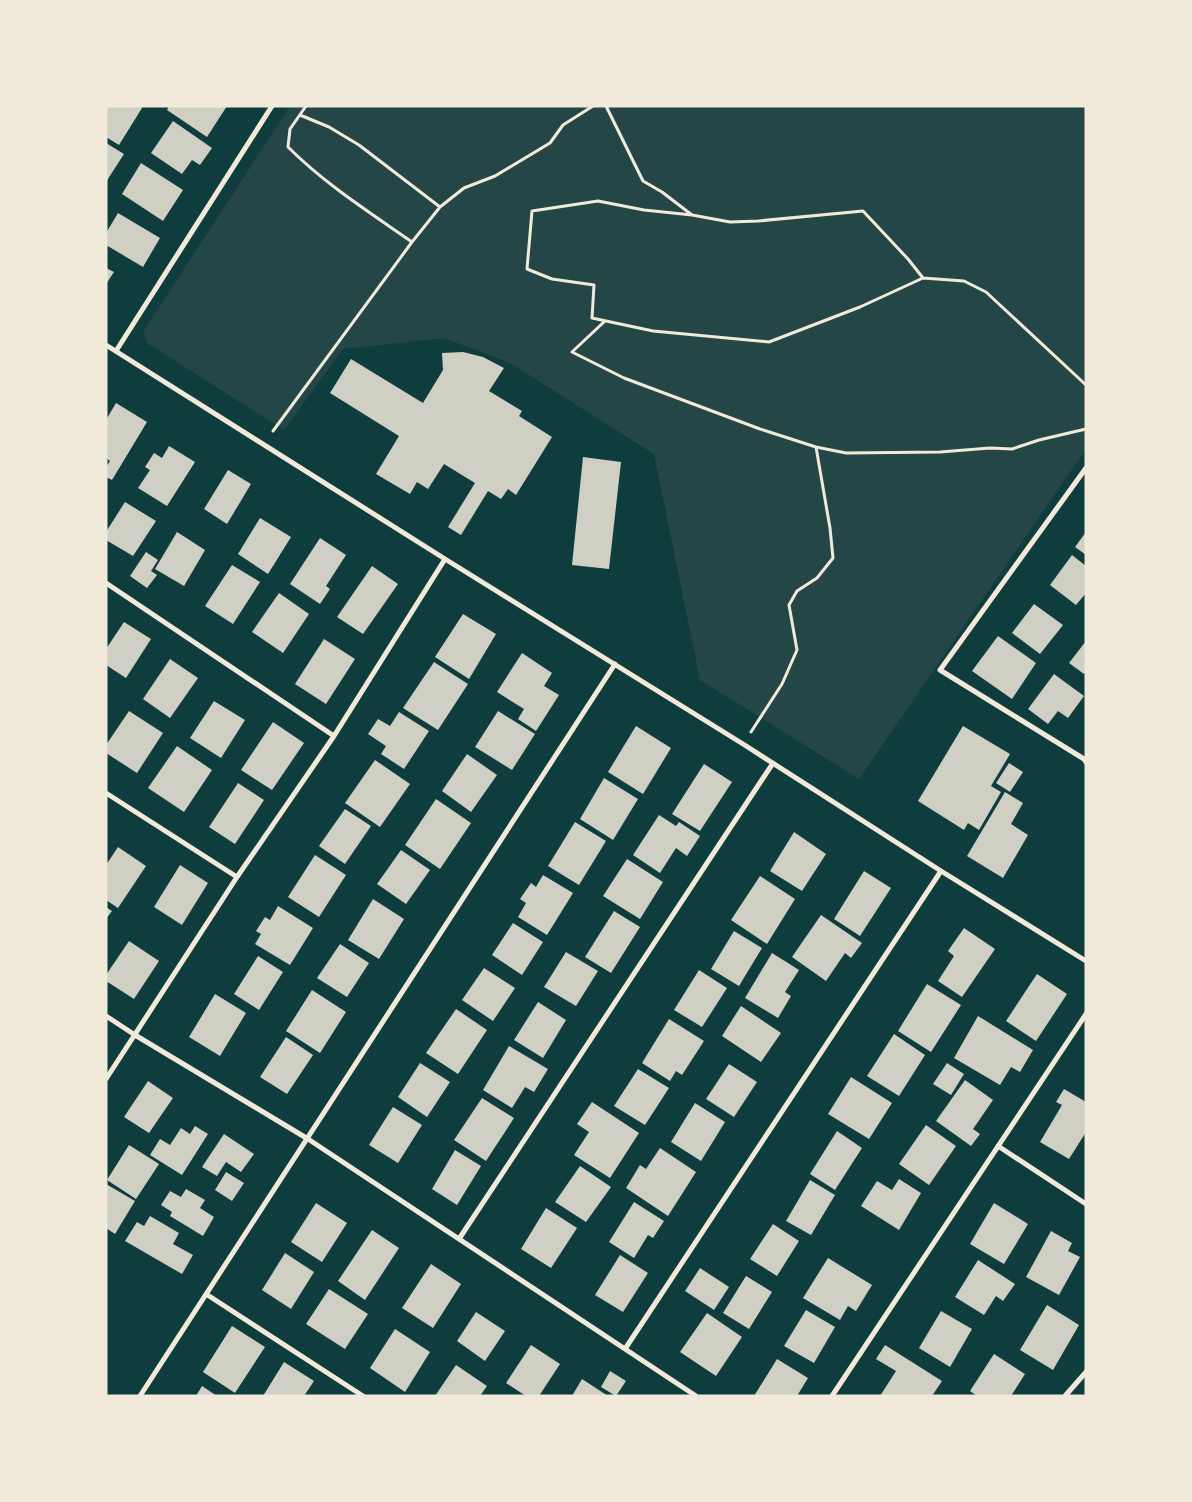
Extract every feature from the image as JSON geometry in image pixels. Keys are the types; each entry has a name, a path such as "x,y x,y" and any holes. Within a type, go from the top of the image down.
{"street":[{"path":"116,351 272,106"},
{"path":"106,345 1086,961"},
{"path":"1085,759 940,670 1086,468"},
{"path":"106,1079 237,877 334,736 445,559"},
{"path":"106,583 334,736"},
{"path":"140,1396 615,664"},
{"path":"459,1239 773,763"},
{"path":"106,793 237,877"},
{"path":"625,1349 941,871"},
{"path":"832,1396 1086,1014"},
{"path":"106,1016 308,1139 696,1396"},
{"path":"998,1146 1086,1204"},
{"path":"206,1294 362,1396"},
{"path":"1065,1396 1086,1372"}],"path":[{"path":"306,106 290,129 288,147 302,161 354,202 412,242"},
{"path":"264,444 412,242 440,207 464,188 495,176 550,143 563,125 593,106"},
{"path":"606,106 643,181 662,192 692,216"},
{"path":"300,116 329,128 359,145 440,207"},
{"path":"923,278 908,259 863,211 730,222 644,210 598,201 532,211 527,270 552,279 594,285 592,318 653,331 769,342 860,307 923,278 964,281 986,292 1086,385"},
{"path":"606,321 572,352 624,378 816,448 846,453 940,452 990,448 1012,449 1039,440 1086,430"},
{"path":"743,744 782,684 797,650 789,605 797,591 817,578 832,558 830,528 816,448"}],"shaded area":[{"path":"290,106 1086,106 1086,449 859,779 700,680 654,454 510,363 444,338 343,349 284,430 147,343 143,332"}],"building":[{"path":"106,106 140,106 142,108 119,145 106,137"},
{"path":"169,106 227,106 207,137 167,110"},
{"path":"173,121 212,148 200,165 192,160 182,174 151,153"},
{"path":"106,143 124,154 106,182"},
{"path":"141,163 183,190 163,221 122,194"},
{"path":"118,213 160,238 143,267 106,245 106,233"},
{"path":"106,268 114,272 106,284"},
{"path":"463,352 483,357 504,368 489,391 522,411 519,416 552,437 516,495 508,489 501,499 488,491 461,535 448,527 475,483 444,464 428,489 417,482 410,494 376,474 399,436 330,393 351,359 423,403 443,370 442,353"},
{"path":"116,403 147,422 112,480 106,477 106,467 110,461 106,458 106,420"},
{"path":"169,446 195,462 167,506 138,488 150,470 145,467 154,453 162,458"},
{"path":"583,457 621,462 609,569 572,565"},
{"path":"228,470 251,484 227,524 204,509"},
{"path":"125,502 156,521 133,556 106,540 106,532"},
{"path":"260,518 291,537 268,574 238,554"},
{"path":"177,532 205,550 184,586 155,569"},
{"path":"1086,532 1086,555 1075,547"},
{"path":"320,538 346,555 326,586 330,589 320,604 290,584"},
{"path":"146,552 158,560 151,571 157,575 147,588 130,576"},
{"path":"1072,555 1086,566 1086,593 1076,605 1050,585"},
{"path":"232,565 260,582 233,624 205,606"},
{"path":"372,566 398,584 363,634 337,617"},
{"path":"279,593 309,614 283,653 252,632"},
{"path":"1034,604 1063,625 1040,654 1012,633"},
{"path":"463,614 496,634 469,679 435,657"},
{"path":"124,622 151,639 126,678 106,665 106,649"},
{"path":"998,636 1036,663 1012,699 972,671"},
{"path":"324,639 355,659 326,704 295,684"},
{"path":"1086,641 1086,672 1084,674 1069,663"},
{"path":"522,653 552,673 544,686 559,695 536,731 518,719 524,709 497,692"},
{"path":"170,659 198,678 170,718 143,699"},
{"path":"434,662 468,684 438,730 403,708"},
{"path":"1054,674 1084,696 1068,718 1058,711 1048,724 1028,709"},
{"path":"214,701 245,720 221,758 190,738"},
{"path":"129,711 163,733 137,773 106,753 106,745"},
{"path":"498,711 535,734 512,770 475,747"},
{"path":"399,712 429,731 404,769 381,754 386,746 368,734 378,719 390,726"},
{"path":"273,722 304,743 272,790 241,770"},
{"path":"636,726 671,748 643,794 608,772"},
{"path":"963,726 1010,754 991,786 1001,792 979,830 968,823 964,830 918,801"},
{"path":"177,746 212,770 184,812 148,788"},
{"path":"467,754 497,775 471,812 442,791"},
{"path":"375,760 410,784 380,827 345,803"},
{"path":"1009,763 1023,772 1010,792 996,783"},
{"path":"704,764 732,782 700,831 672,814"},
{"path":"604,778 638,799 613,840 580,819"},
{"path":"238,783 264,800 235,844 209,827"},
{"path":"1005,792 1023,803 1011,824 1028,835 1003,878 967,856"},
{"path":"436,799 471,823 440,869 405,845"},
{"path":"345,809 371,826 345,864 319,846"},
{"path":"659,815 676,826 679,822 700,836 687,856 676,848 660,873 633,855"},
{"path":"575,822 606,841 579,885 548,866"},
{"path":"794,832 826,854 802,891 770,871"},
{"path":"118,847 146,866 118,908 106,900 106,865"},
{"path":"401,850 430,870 406,904 377,884"},
{"path":"315,855 346,875 319,917 288,897"},
{"path":"627,859 663,882 640,919 603,896"},
{"path":"180,865 208,883 182,925 154,907"},
{"path":"864,871 891,888 860,936 834,919"},
{"path":"543,875 573,893 547,935 518,917 526,903 520,899 531,883 536,887"},
{"path":"760,876 795,899 767,944 731,920"},
{"path":"373,899 404,919 379,959 348,940"},
{"path":"278,906 313,928 290,965 255,944 261,934 256,931 265,917 270,920"},
{"path":"106,907 112,911 106,919"},
{"path":"614,911 640,927 611,973 585,957"},
{"path":"821,915 862,943 851,958 845,953 826,981 792,957"},
{"path":"513,923 543,942 522,975 492,955"},
{"path":"964,928 995,949 962,997 938,981 954,956 948,951"},
{"path":"734,931 762,948 739,986 711,969"},
{"path":"129,941 159,961 134,999 106,981 106,975"},
{"path":"340,944 369,963 347,997 317,978"},
{"path":"566,952 598,971 576,1006 544,987"},
{"path":"772,953 799,970 785,992 791,996 778,1018 745,998"},
{"path":"258,956 283,972 259,1010 234,994"},
{"path":"484,968 515,988 493,1021 462,1000"},
{"path":"699,970 727,988 702,1027 674,1010"},
{"path":"1037,974 1067,994 1036,1041 1006,1021"},
{"path":"927,984 961,1005 931,1052 898,1031"},
{"path":"312,990 346,1012 320,1053 286,1031"},
{"path":"215,994 246,1013 220,1056 189,1037"},
{"path":"538,1002 566,1020 543,1058 514,1040"},
{"path":"741,1006 781,1033 761,1062 722,1036"},
{"path":"456,1009 487,1030 458,1074 426,1053"},
{"path":"978,1016 1033,1050 1020,1072 1011,1067 1000,1085 954,1058"},
{"path":"669,1019 704,1041 682,1075 676,1071 670,1081 642,1063"},
{"path":"894,1034 925,1055 899,1096 867,1076"},
{"path":"286,1037 313,1055 287,1094 260,1077"},
{"path":"509,1046 548,1069 534,1092 525,1087 512,1108 483,1090"},
{"path":"420,1063 450,1082 427,1117 398,1097"},
{"path":"947,1063 964,1074 951,1095 933,1084"},
{"path":"729,1064 757,1082 734,1117 706,1099"},
{"path":"638,1069 669,1088 645,1125 614,1106"},
{"path":"851,1077 892,1103 869,1139 828,1114"},
{"path":"965,1080 993,1100 973,1129 980,1134 971,1146 936,1121"},
{"path":"148,1081 173,1098 149,1133 124,1117"},
{"path":"1064,1089 1086,1102 1086,1132 1069,1159 1040,1142 1062,1105 1056,1102"},
{"path":"482,1098 514,1118 486,1161 454,1140"},
{"path":"592,1102 639,1133 610,1178 574,1155 589,1132 577,1124"},
{"path":"695,1103 725,1122 701,1161 671,1142"},
{"path":"393,1107 422,1125 398,1163 369,1145"},
{"path":"926,1125 956,1146 929,1185 899,1164"},
{"path":"195,1126 208,1134 182,1175 150,1155 160,1139 170,1145 181,1128 190,1134"},
{"path":"837,1131 862,1148 835,1190 810,1174"},
{"path":"224,1134 254,1154 241,1172 226,1162 217,1176 202,1167"},
{"path":"129,1145 159,1164 136,1199 107,1180"},
{"path":"660,1148 696,1172 668,1216 626,1188 640,1165 646,1169"},
{"path":"455,1150 481,1166 457,1205 432,1189"},
{"path":"580,1166 611,1187 586,1222 555,1202"},
{"path":"226,1172 244,1183 232,1201 215,1190"},
{"path":"899,1179 921,1193 899,1230 861,1206 877,1181 892,1190"},
{"path":"810,1180 835,1195 811,1235 786,1221"},
{"path":"106,1184 135,1201 115,1234 106,1228"},
{"path":"186,1189 205,1200 200,1208 214,1217 203,1236 170,1216 172,1212 161,1205 170,1191 181,1197"},
{"path":"634,1202 664,1221 653,1238 648,1235 634,1258 609,1242"},
{"path":"316,1203 347,1223 322,1262 291,1242"},
{"path":"994,1203 1028,1224 1004,1264 970,1244"},
{"path":"546,1208 577,1228 551,1268 521,1249"},
{"path":"150,1216 179,1233 173,1244 193,1255 182,1274 125,1241 137,1222 144,1226"},
{"path":"773,1224 799,1241 777,1276 750,1259"},
{"path":"372,1230 399,1248 365,1300 338,1281"},
{"path":"1051,1231 1072,1243 1068,1251 1080,1257 1059,1295 1026,1277"},
{"path":"285,1253 314,1272 291,1309 262,1290"},
{"path":"620,1255 648,1273 623,1312 595,1295"},
{"path":"828,1258 872,1285 856,1311 848,1306 840,1320 803,1298"},
{"path":"978,1260 1015,1284 1003,1301 996,1296 984,1315 955,1297"},
{"path":"431,1264 461,1284 433,1328 402,1308"},
{"path":"700,1268 729,1287 714,1310 685,1291"},
{"path":"746,1276 772,1292 749,1329 723,1313"},
{"path":"329,1289 368,1314 345,1349 306,1324"},
{"path":"1047,1305 1079,1325 1053,1370 1020,1350"},
{"path":"806,1310 835,1327 814,1363 784,1346"},
{"path":"941,1311 972,1329 950,1367 919,1348"},
{"path":"476,1312 505,1331 485,1361 457,1341"},
{"path":"707,1313 742,1337 716,1376 680,1352"},
{"path":"232,1326 265,1347 235,1393 203,1372"},
{"path":"395,1329 430,1352 405,1392 370,1368"},
{"path":"531,1345 560,1364 539,1396 526,1396 506,1383"},
{"path":"885,1345 942,1381 932,1396 880,1396 896,1371 876,1359"},
{"path":"994,1354 1025,1374 1011,1396 977,1396 970,1391"},
{"path":"777,1359 808,1378 797,1396 754,1396"},
{"path":"284,1362 314,1381 304,1396 263,1396"},
{"path":"456,1365 487,1386 480,1396 435,1396"},
{"path":"610,1371 626,1381 616,1396 601,1387"},
{"path":"582,1379 608,1396 572,1396"},
{"path":"202,1386 217,1396 196,1396"}]}
